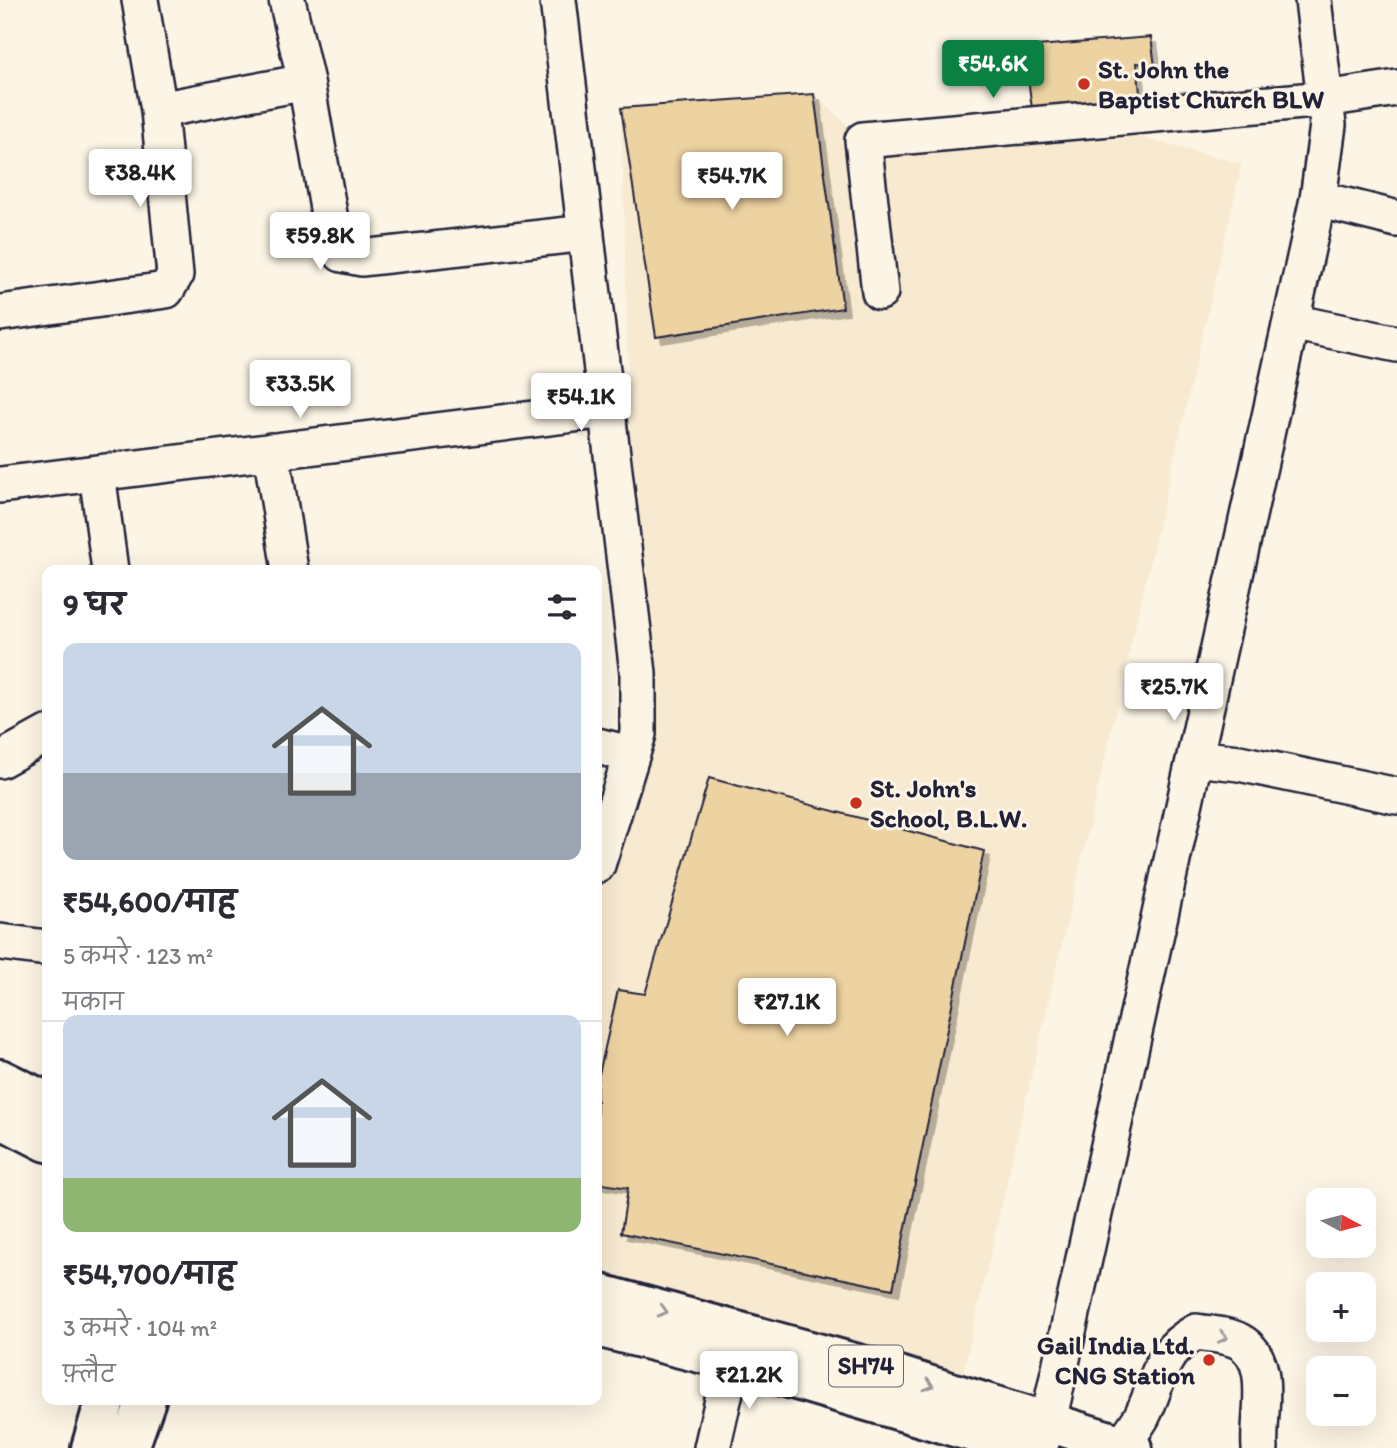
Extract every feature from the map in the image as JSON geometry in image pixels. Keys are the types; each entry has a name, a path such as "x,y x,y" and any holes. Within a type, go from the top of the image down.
{"main road":[{"path":"0,1079 42,1100"},
{"path":"0,1118 42,1139"},
{"name":"SH74","path":"602,1294 876,1369 1038,1439"},
{"name":"SH74","path":"602,1328 1038,1439 1125,1447"},
{"path":"91,1448 104,1405"},
{"path":"129,1448 144,1405"}],"street":[{"path":"0,313 166,290 172,284 175,275 159,110 140,0"},
{"path":"287,0 306,82 333,237 342,254 361,258 586,233"},
{"path":"558,0 638,673 638,734 602,849"},
{"path":"1038,1439 1195,758 1318,199 1328,125 1313,0"},
{"path":"159,110 306,82"},
{"path":"880,292 863,140 1325,99 1397,88"},
{"path":"1318,199 1397,219"},
{"path":"1292,323 1397,344"},
{"path":"0,485 607,410"},
{"path":"271,451 289,565"},
{"path":"97,473 109,565"},
{"path":"0,760 42,737"},
{"path":"602,747 630,754"},
{"path":"1195,758 1239,763 1397,796"},
{"path":"0,942 42,947"},
{"path":"1125,1447 1174,1343 1196,1332 1239,1341 1254,1355 1262,1386 1260,1448"},
{"path":"712,1448 732,1361"}],"shaded area":[{"name":"St. John's School, B.L.W.","path":"814,94 863,140 1032,109 1242,164 962,1377 602,1275 602,856 638,734 621,108"}],"building":[{"name":"St. John the Baptist Church BLW","path":"1151,37 1155,66 1137,63 1141,103 1032,109 1024,47"},
{"path":"814,94 843,308 656,337 621,108"},
{"path":"709,778 984,851 893,1289 621,1233 628,1188 602,1184 602,1061 618,990 645,994"}],"place":[{"name":"St. John the Baptist Church BLW","path":"1084,84"},
{"name":"St. John's School, B.L.W.","path":"856,803"},
{"name":"Gail India Ltd. CNG Station","path":"1209,1360"}]}
